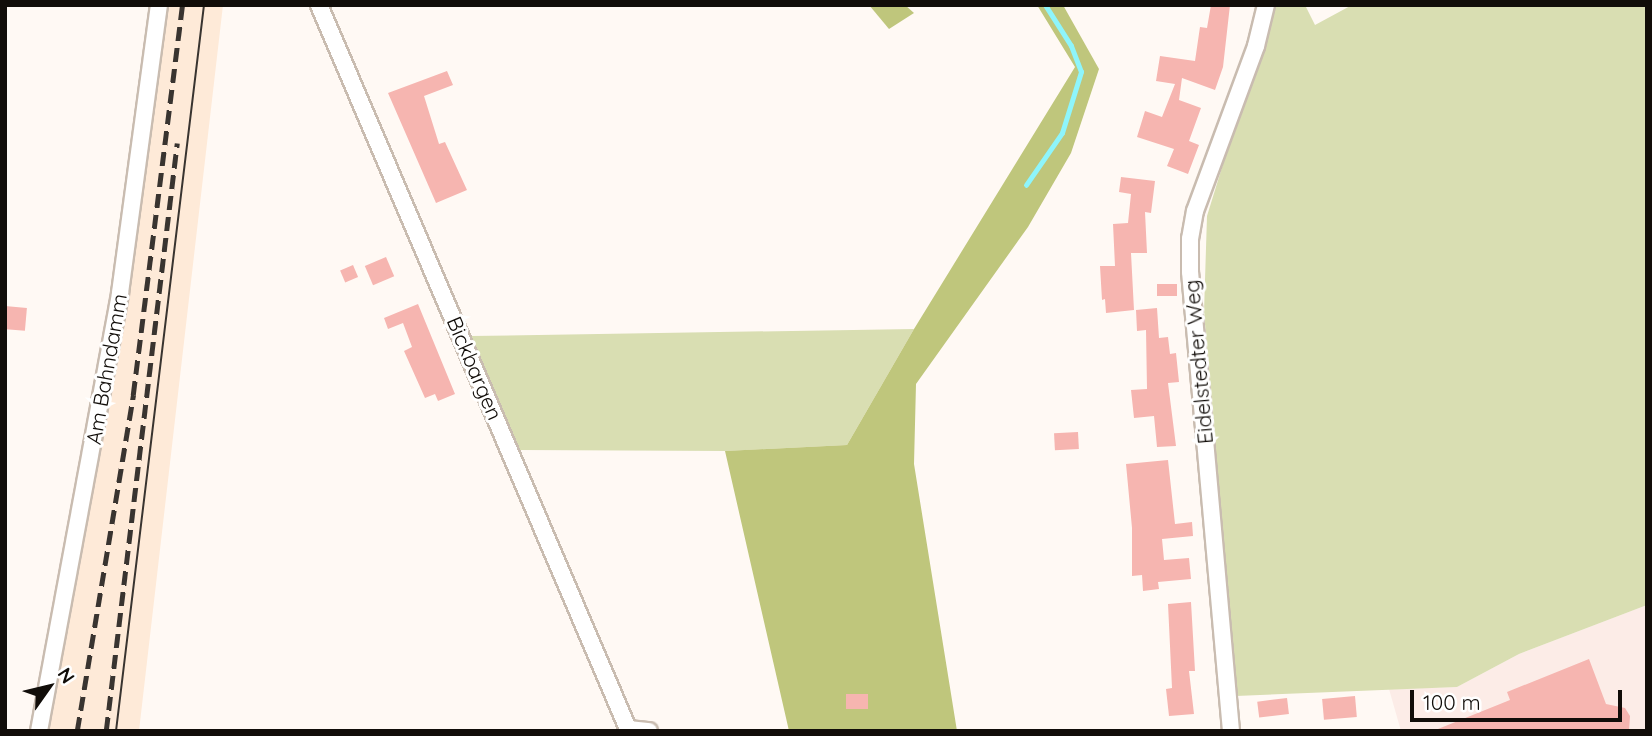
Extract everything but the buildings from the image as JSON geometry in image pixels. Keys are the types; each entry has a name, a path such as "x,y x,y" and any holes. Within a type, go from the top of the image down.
{"street":[{"name":"Am Bahndamm","path":"39,731 120,293 159,5"},
{"name":"Bickbargen","path":"320,5 629,730"},
{"name":"Eidelstedter Weg","path":"1231,731 1190,271 1190,239 1195,211 1256,46 1266,5"},
{"path":"629,730 649,731"}],"shaded area":[{"path":"166,5 223,5 139,731 48,731 109,402"},
{"path":"1647,605 1647,731 1401,731 1389,689 1457,687 1519,654"}],"green space":[{"path":"869,5 905,5 914,13 889,29"},
{"path":"1037,5 1063,5 1099,69 1071,153 1028,227 916,384 914,464 957,731 789,731 725,451 847,445 914,329 1075,67"},
{"path":"1272,5 1305,5 1315,25 1352,5 1647,5 1647,605 1519,654 1457,687 1236,696 1204,312 1207,216"},
{"path":"914,329 847,445 725,451 520,450 471,336"}],"waterway":[{"path":"1026,185 1062,133 1081,72 1071,46 1045,5"}],"tram line":[{"path":"116,731 204,5"}],"railway":[{"path":"77,731 133,395 182,5"},
{"path":"106,731 177,143"}]}
